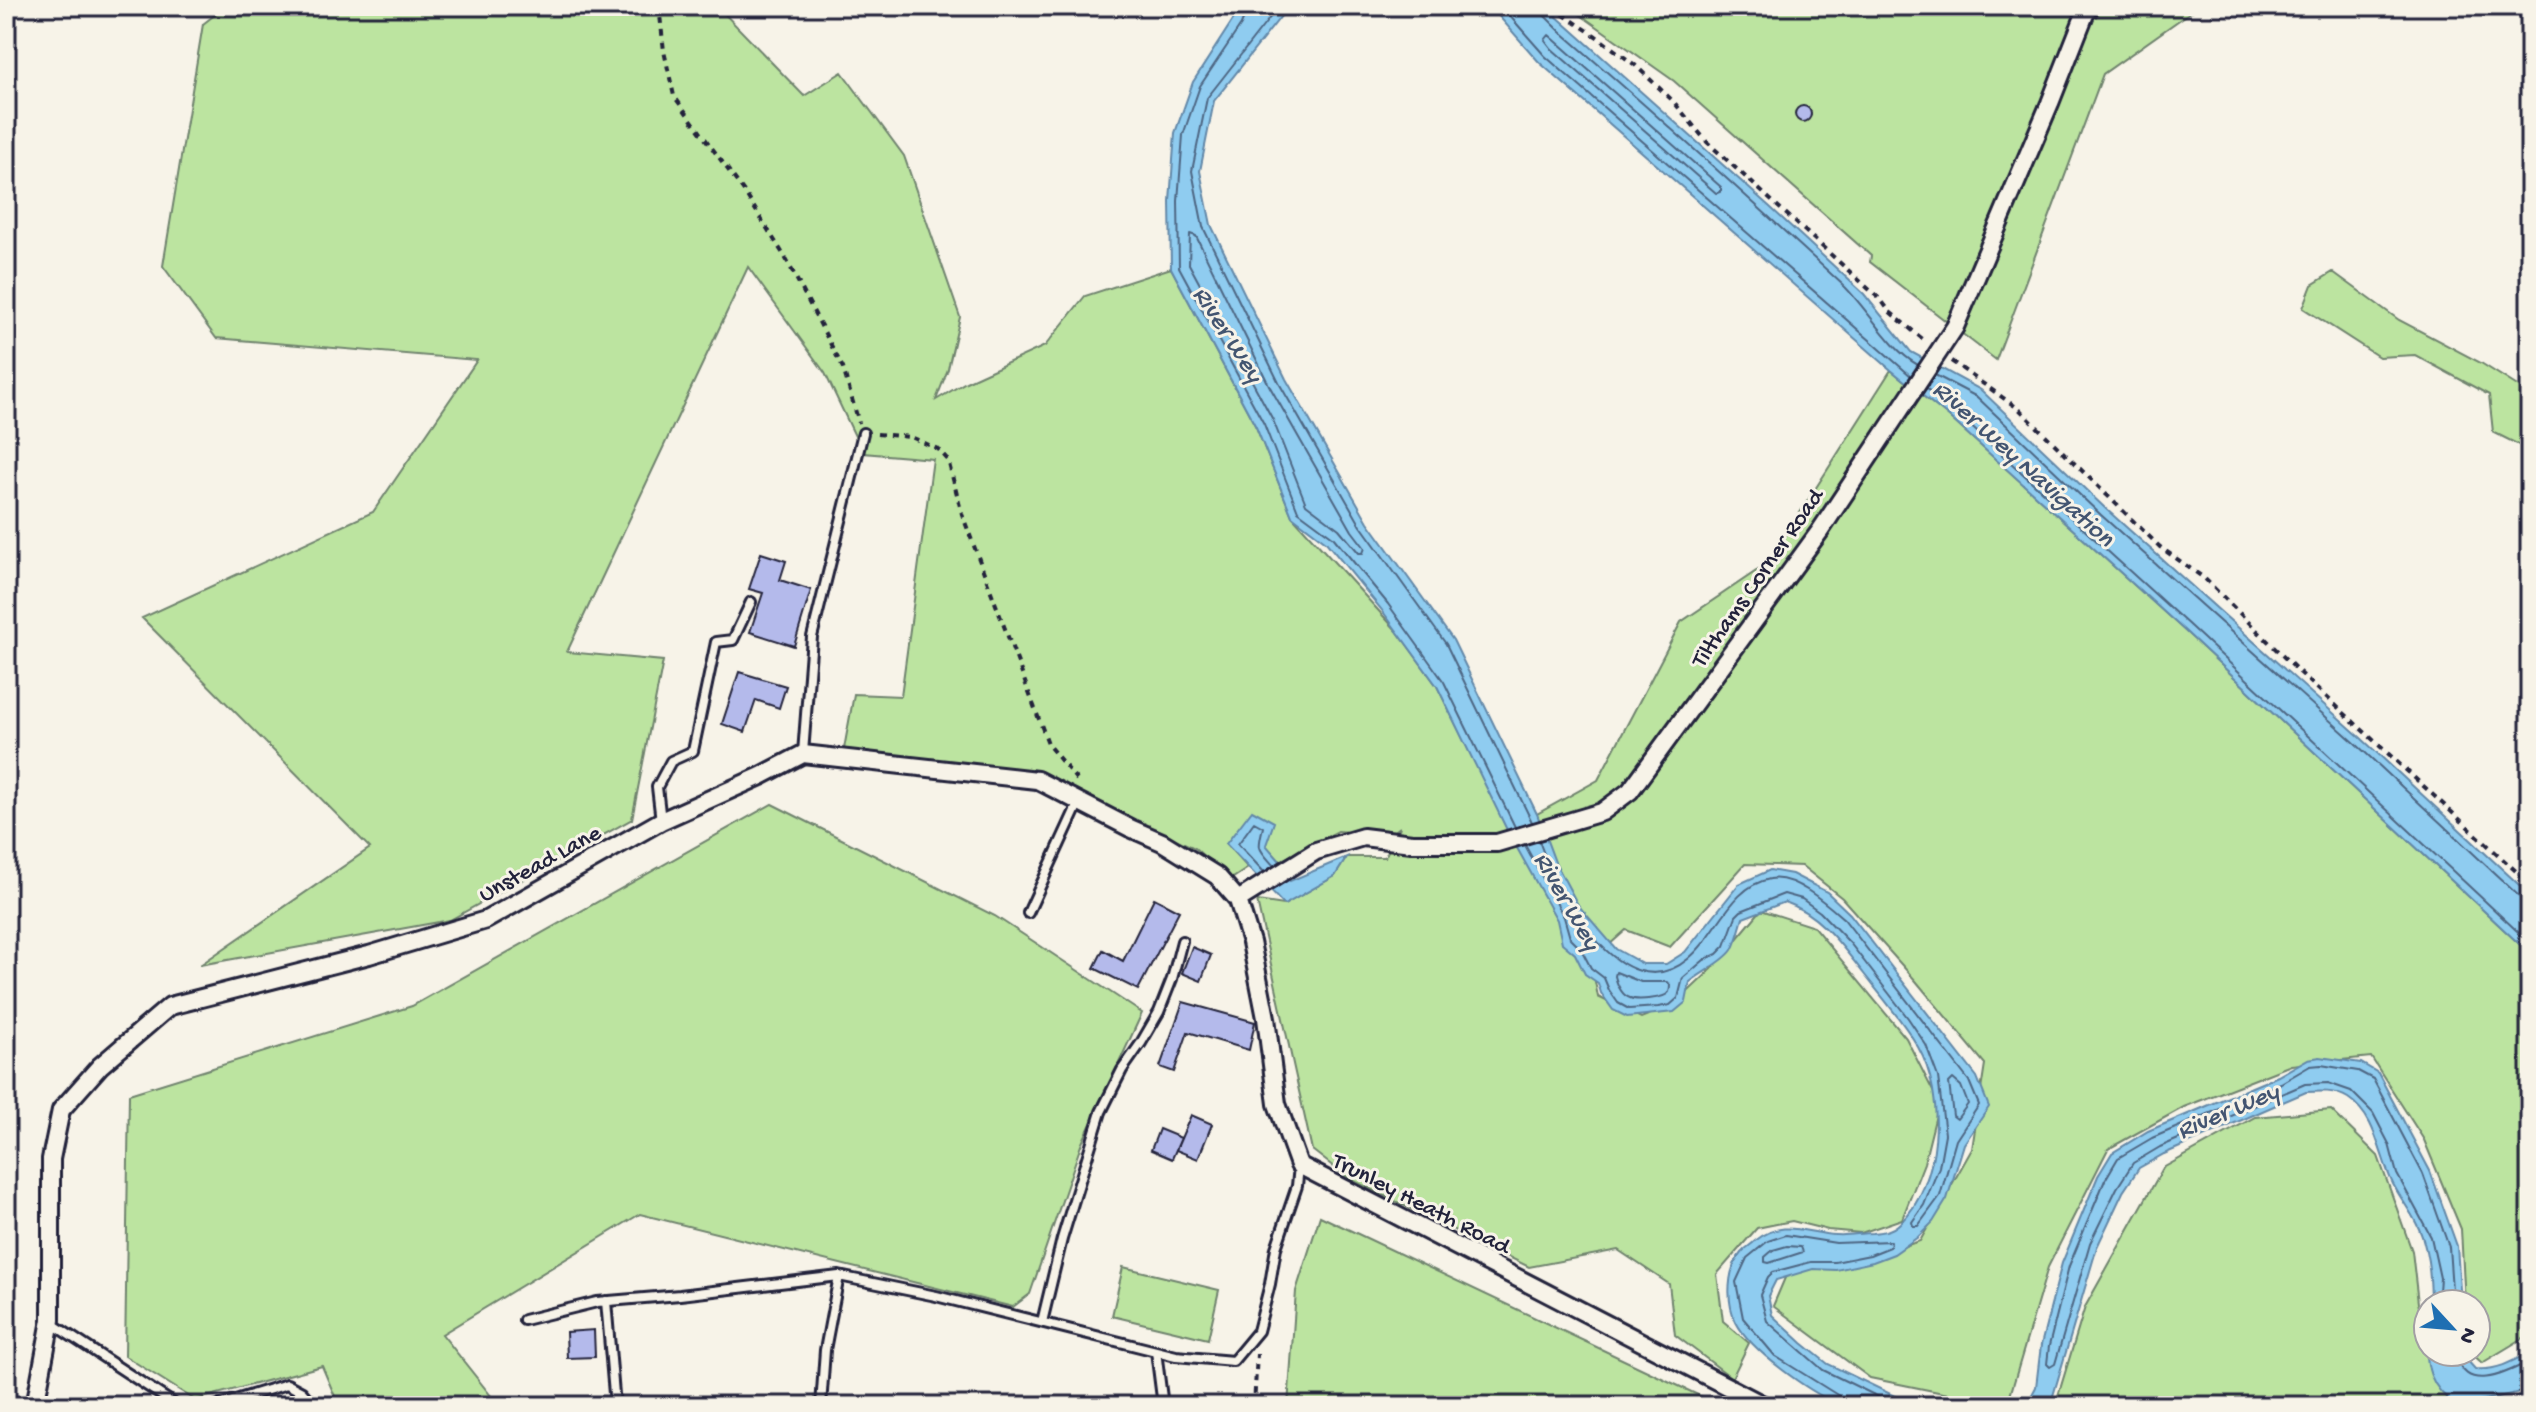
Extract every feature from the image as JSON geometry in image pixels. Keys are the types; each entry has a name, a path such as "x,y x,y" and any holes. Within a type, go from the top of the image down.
{"street":[{"name":"Tilthams Corner Road","path":"1238,900 1316,851 1363,837 1412,843 1497,843 1602,812 1630,791 1820,531 1955,327 2085,14 2091,6"},
{"path":"803,754 1037,780 1083,796 1162,842 1217,876 1238,900"},
{"name":"Unstead Lane","path":"35,1406 51,1323 51,1159 61,1110 100,1066 170,1006 369,955 486,920 661,821 803,754"},
{"name":"Trunley Heath Road","path":"1238,900 1251,942 1266,1018 1277,1104 1299,1165 1765,1406"}],"lane":[{"path":"803,754 812,637 863,433"},
{"path":"661,821 657,787 671,761 693,751 716,642 733,640 751,602"},
{"path":"1028,913 1083,796"},
{"path":"1042,1322 1062,1239 1101,1112 1122,1070 1159,1012 1182,941"},
{"path":"524,1320 606,1301 839,1276 936,1296 1176,1356 1233,1361 1258,1331 1276,1248 1297,1186 1299,1165"},
{"path":"821,1406 825,1350 839,1276"},
{"path":"606,1301 615,1406"},
{"path":"51,1323 181,1406"},
{"path":"1156,1351 1163,1406"},
{"path":"216,1406 287,1384 302,1392 314,1406"}],"path":[{"path":"659,6 664,51 674,96 745,193 785,257 843,368 863,433 911,437 938,449 948,460 962,514 1049,746 1083,796"},
{"path":"1554,6 1635,65 1673,101 1707,142 1937,354 2019,409 2160,547 2204,578 2295,668 2530,884"},
{"path":"1254,1406 1258,1331"}],"green space":[{"path":"226,6 717,6 804,96 842,72 904,156 960,317 948,369 936,400 966,382 1045,346 1085,296 1171,268 1256,427 1292,516 1397,631 1437,686 1475,763 1529,854 1537,814 1598,780 1681,622 1768,563 1891,370 1949,417 2186,632 2530,954 2530,1334 2492,1357 2492,1288 2464,1288 2461,1229 2424,1140 2371,1057 2291,1065 2184,1107 2108,1149 2048,1267 2007,1406 1870,1378 1773,1306 1790,1266 1845,1266 1920,1241 1972,1149 1985,1064 1842,898 1802,866 1745,864 1670,947 1626,930 1591,961 1598,997 1641,1018 1674,1005 1712,969 1761,910 1814,927 1906,1038 1939,1103 1924,1163 1902,1219 1861,1233 1828,1230 1792,1221 1757,1228 1717,1274 1723,1321 1749,1343 1732,1378 1675,1335 1669,1284 1618,1250 1529,1267 1348,1178 1312,1150 1257,901 1284,905 1335,876 1347,857 1385,857 1400,827 1388,836 1338,831 1280,861 1265,845 1226,844 1248,868 1230,880 1195,848 1027,770 844,749 854,694 901,696 933,459 863,453 825,373 748,267 567,652 663,661 632,819 450,920 200,965 370,848 142,618 373,512 477,360 216,338 163,266 203,24"},
{"path":"1568,6 2199,6 2103,74 1996,360 1870,262 1871,256 1674,81"},
{"path":"2333,272 2399,320 2481,363 2530,394 2530,441 2523,447 2493,432 2489,395 2415,355 2379,357 2303,308 2312,285"},
{"path":"772,804 995,916 1142,1013 1081,1145 1030,1294 1013,1307 640,1214 442,1334 499,1406 339,1406 322,1366 195,1400 125,1356 129,1094 412,1006"},
{"path":"2331,1110 2378,1156 2412,1251 2416,1288 2412,1288 2412,1368 2436,1368 2445,1386 2471,1406 2055,1406 2085,1307 2163,1168 2255,1117"},
{"path":"1320,1216 1721,1406 1288,1406 1296,1291"},
{"path":"1123,1267 1219,1290 1208,1339 1112,1316"}],"water":[{"name":"River Wey","path":"1242,6 1289,6 1214,101 1200,171 1211,225 1286,379 1368,522 1453,640 1537,814 1555,862 1578,905 1616,949 1643,964 1666,964 1685,952 1739,884 1770,870 1792,874 1827,892 1850,914 1977,1077 1989,1107 1964,1144 1947,1199 1933,1222 1894,1254 1873,1262 1836,1270 1813,1269 1776,1280 1768,1296 1772,1315 1828,1364 1907,1402 1923,1406 1854,1407 1826,1398 1781,1369 1754,1345 1736,1322 1729,1296 1736,1260 1765,1234 1785,1228 1840,1235 1884,1232 1897,1226 1914,1206 1932,1163 1936,1114 1927,1067 1912,1037 1829,932 1809,914 1785,902 1743,918 1732,950 1690,982 1686,1002 1674,1012 1627,1017 1613,1010 1598,983 1585,974 1575,954 1562,943 1557,920 1507,830 1437,686 1381,609 1326,542 1292,516 1256,427 1171,268 1170,201 1175,133 1193,82"},
{"name":"River Wey Navigation","path":"1490,6 1545,6 1864,294 1911,352 1981,390 2106,509 2530,895 2530,954 2186,632 1949,417 1891,370 1539,62"},
{"path":"1252,810 1274,822 1266,845 1280,861 1290,881 1347,857 1335,876 1284,905 1226,844"},
{"name":"River Wey","path":"2320,1057 2361,1063 2378,1073 2430,1171 2457,1246 2460,1288 2430,1288 2422,1235 2393,1184 2371,1126 2358,1106 2343,1095 2306,1092 2139,1168 2123,1192 2097,1247 2050,1406 2023,1406 2036,1387 2041,1345 2062,1263 2098,1176 2112,1153 2148,1131 2278,1076 2308,1059"},
{"path":"2530,1352 2530,1387 2516,1393 2457,1406 2441,1392 2429,1368 2492,1368"}],"building":[{"path":"1800,106 1806,106 1811,114 1809,120 1800,122 1795,117 1795,111"},
{"path":"761,553 786,561 780,580 811,590 794,646 750,632 763,593 749,589"},
{"path":"739,672 786,686 779,708 756,700 745,732 722,724"},
{"path":"1154,898 1179,911 1138,990 1094,968 1103,950 1123,961"},
{"path":"1192,947 1211,955 1201,981 1182,973"},
{"path":"1183,1002 1255,1022 1249,1050 1188,1032 1174,1072 1160,1067"},
{"path":"1191,1115 1212,1124 1198,1159 1176,1150"},
{"path":"1159,1129 1181,1138 1172,1159 1151,1150"},
{"path":"594,1330 595,1357 567,1358 566,1332"}]}
